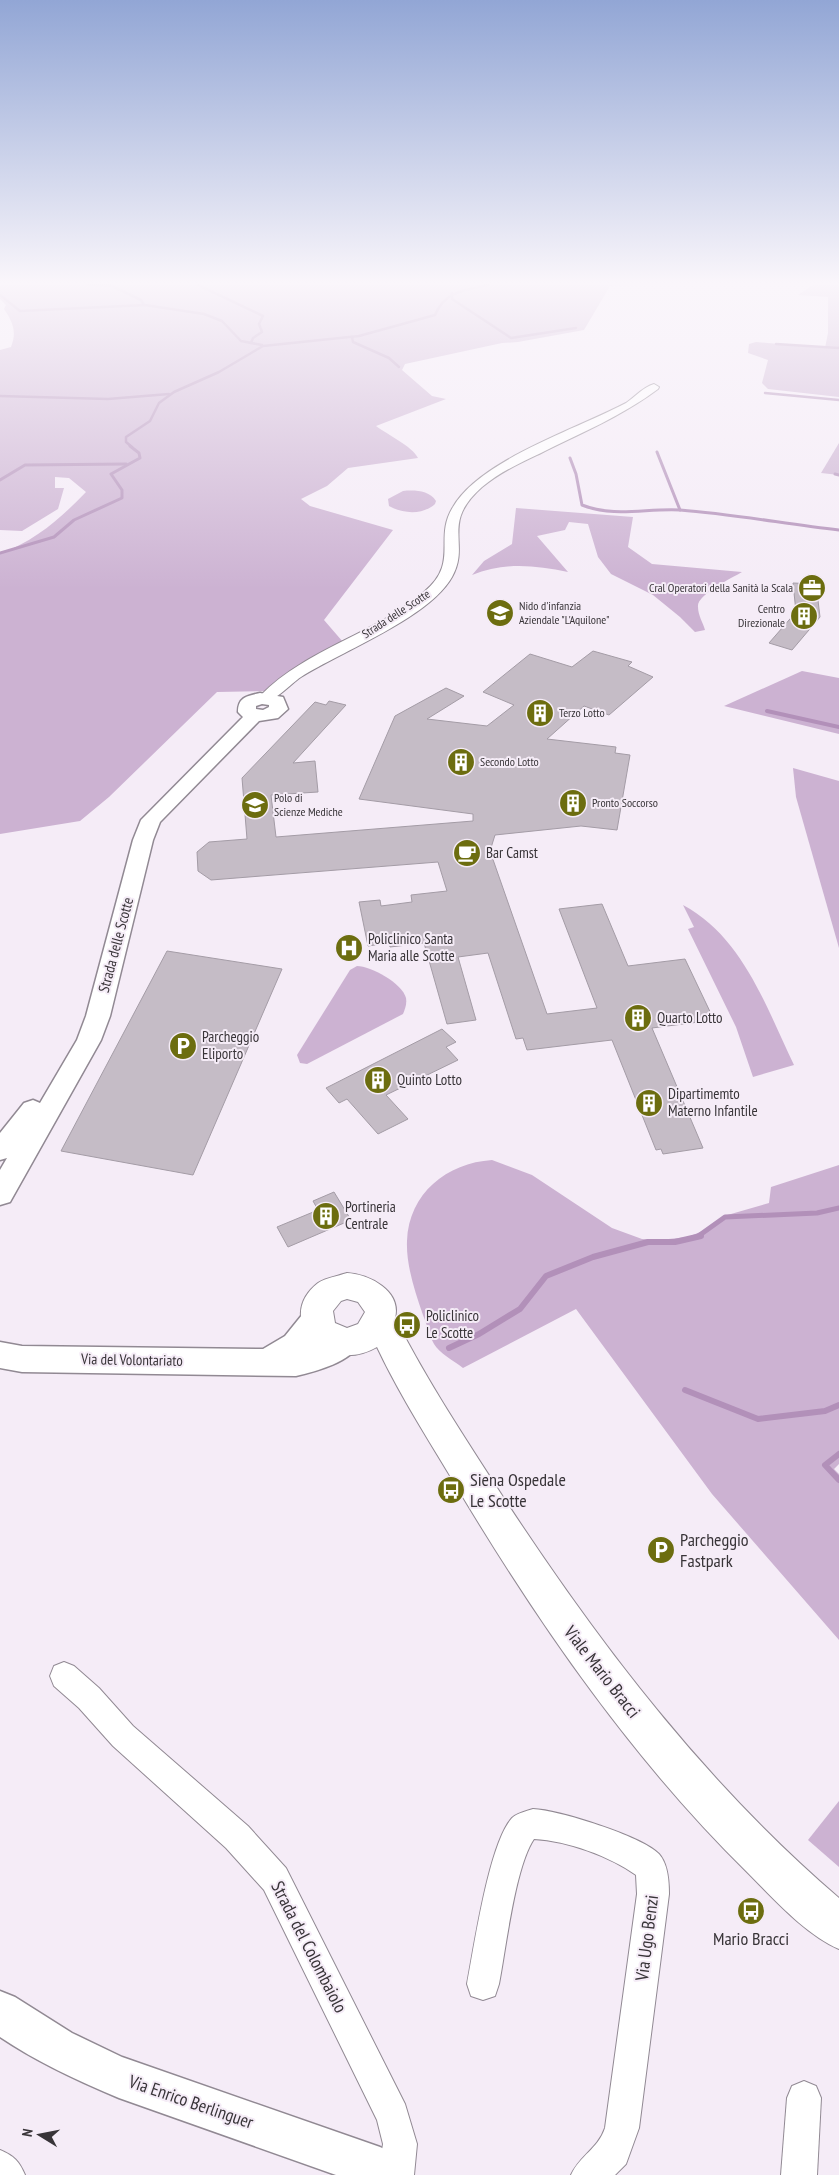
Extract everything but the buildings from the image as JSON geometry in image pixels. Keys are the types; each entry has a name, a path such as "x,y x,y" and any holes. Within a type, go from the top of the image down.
{"main road":[{"path":"316,1319 318,1305 322,1298 335,1289 347,1286 359,1287 375,1297 381,1312 361,1334"},
{"name":"Viale Mario Bracci","path":"316,1319 326,1335 361,1334 411,1381 552,1606 603,1676 688,1780 723,1819 839,1928"}],"street":[{"name":"Strada delle Scotte","path":"3,1171 78,1060 89,1040 98,1016 148,826 158,811 254,716 245,709 247,703 255,699 266,698 286,680 377,628 423,598 440,584 447,576 452,560 453,518 466,498 486,479 502,468 631,404 654,388"},
{"name":"Via del Volontariato","path":"264,1362 296,1347 305,1338 316,1319"},
{"name":"Via del Volontariato","path":"0,1356 51,1359 264,1362 280,1366 304,1362 361,1334"},
{"name":"Strada del Colombaiolo","path":"64,1676 90,1698 148,1760 237,1837 275,1879 393,2116 400,2144 396,2175"},
{"name":"Via Ugo Benzi","path":"483,1984 509,1861 517,1835 524,1828 532,1824 558,1828 634,1855 648,1865 653,1879 653,1894 622,2128 614,2152 590,2175"},
{"name":"Via Enrico Berlinguer","path":"0,2012 32,2034 80,2060 119,2077 364,2163 390,2175"},
{"path":"799,2175 804,2098"},
{"path":"0,2168 6,2175"}],"shaded area":[{"path":"0,386 421,386 432,396 446,399 376,426 405,445 418,458 348,468 327,486 301,499 310,506 393,530 324,620 343,642 267,691 217,692 109,797 80,821 0,834 0,554 25,542 47,528 86,492 69,478 55,477 55,488 64,488 58,509 22,531 0,530"},
{"path":"766,386 839,386 839,397 768,389"},
{"path":"839,443 839,475 821,473"},
{"path":"403,491 425,493 433,497 436,501 435,504 419,512 400,511 389,506 388,499"},
{"path":"516,508 633,517 628,547 652,564 742,572 708,592 699,602 698,607 705,630 695,632 653,595 611,574 598,557 588,524 569,522 565,530 537,536 568,572 531,566 507,566 472,575 484,561 512,544"},
{"path":"802,671 839,678 839,734 724,706"},
{"path":"793,768 839,781 839,948 796,797"},
{"path":"683,905 704,919 722,935 737,954 762,997 794,1065 753,1077 736,1027 688,929 694,927"},
{"path":"357,966 378,972 399,987 406,998 403,1014 307,1064 300,1063 297,1055 350,970"},
{"path":"492,1160 532,1175 612,1228 642,1239 659,1240 688,1237 705,1230 724,1216 769,1203 771,1187 839,1165 839,1464 834,1469 839,1474 839,1640 712,1494 576,1309 463,1368 436,1347 414,1288 407,1250 409,1224 423,1195 433,1184 446,1174 460,1167"},
{"path":"839,1801 839,1867 808,1840"}],"waterway":[{"path":"132,447 126,442 126,437 150,421 159,403 174,392 186,386"},
{"path":"765,393 839,400"},
{"path":"0,396 108,399 169,394"},
{"path":"0,553 54,537 74,520 122,498 122,490 111,474 140,458 139,453 130,446"},
{"path":"657,452 680,510"},
{"path":"570,458 576,474 582,505 594,509 619,512 680,510"},
{"path":"0,480 25,465 126,464"},
{"path":"835,474 839,475"},
{"path":"680,510 839,530"},
{"path":"767,711 839,727"},
{"path":"697,1237 725,1217 817,1213 839,1208"},
{"path":"449,1348 479,1334 520,1309 546,1276 593,1257 648,1242 675,1242 697,1237"},
{"path":"685,1390 758,1419 825,1411 839,1405"},
{"path":"839,1454 825,1465 839,1480"}],"place":[{"name":"Cral Operatori della Sanità la Scala","path":"812,588"},
{"name":"Nido d'infanzia Aziendale \"L'Aquilone\"","path":"500,613"},
{"name":"Centro Direzionale","path":"804,616"},
{"name":"Terzo Lotto","path":"540,713"},
{"name":"Secondo Lotto","path":"461,762"},
{"name":"Pronto Soccorso","path":"573,803"},
{"name":"Polo di Scienze Mediche","path":"255,805"},
{"name":"Bar Camst","path":"467,853"},
{"name":"Policlinico Santa Maria alle Scotte","path":"349,948"},
{"name":"Quarto Lotto","path":"638,1018"},
{"name":"Parcheggio Eliporto","path":"183,1046"},
{"name":"Quinto Lotto","path":"378,1080"},
{"name":"Dipartimemto Materno Infantile","path":"649,1103"},
{"name":"Portineria Centrale","path":"326,1216"},
{"name":"Policlinico Le Scotte","path":"407,1325"},
{"name":"Siena Ospedale Le Scotte","path":"451,1490"},
{"name":"Parcheggio Fastpark","path":"661,1550"},
{"name":"Mario Bracci","path":"751,1911"}]}
